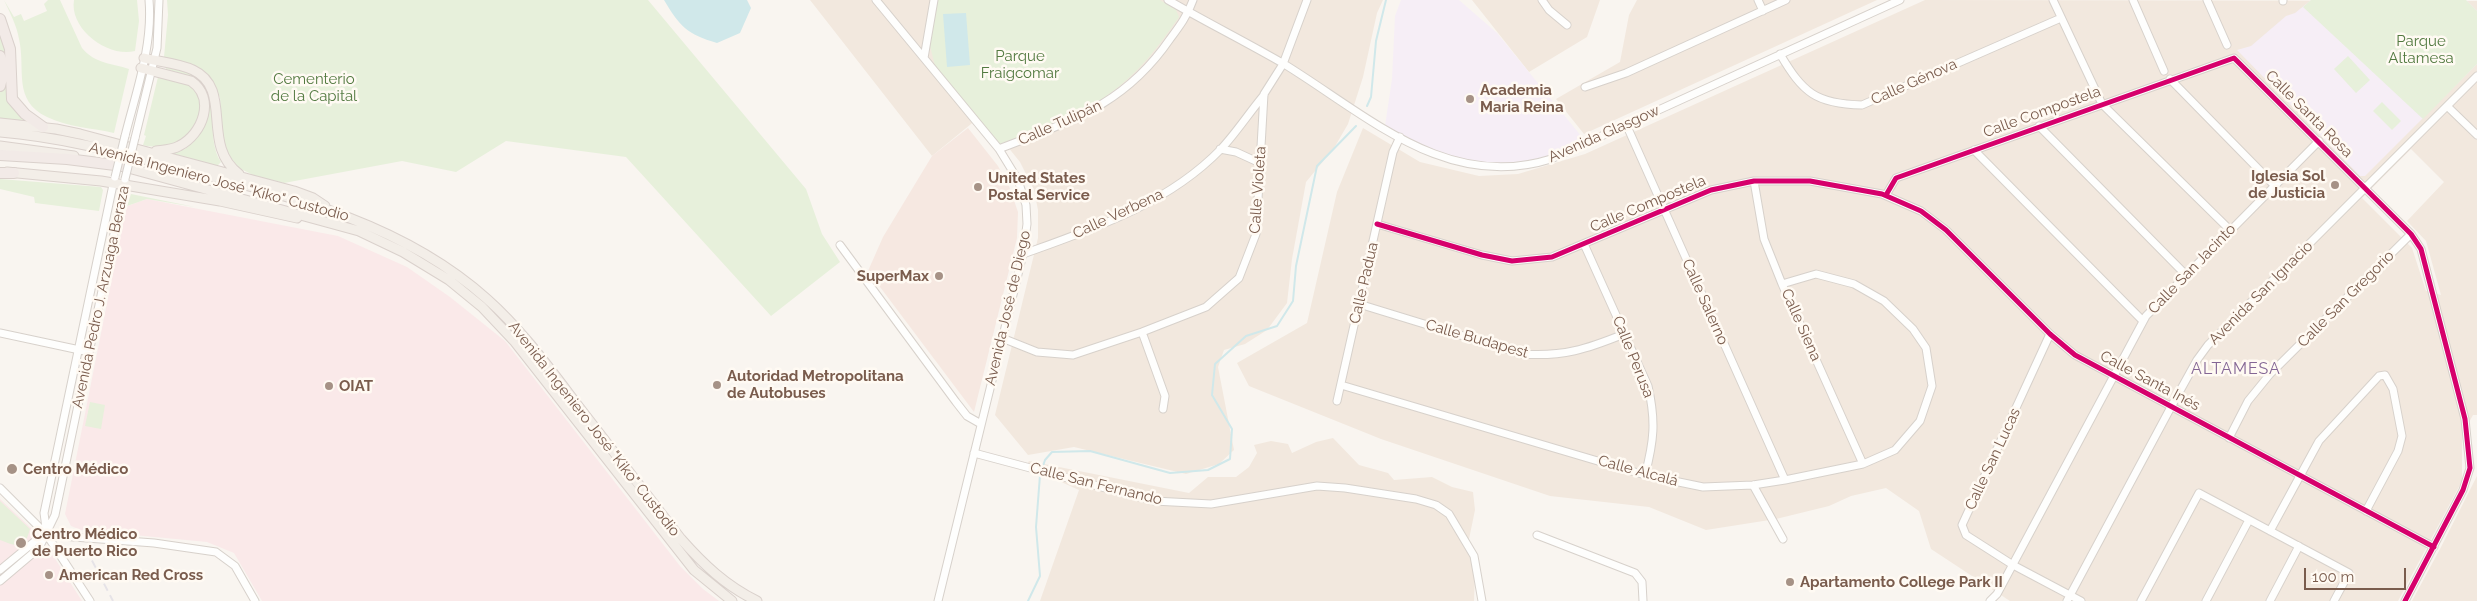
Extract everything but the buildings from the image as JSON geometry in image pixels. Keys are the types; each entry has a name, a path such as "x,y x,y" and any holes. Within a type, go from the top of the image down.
{"highway":[{"path":"0,18 10,48 12,99 25,114 43,127"},
{"path":"0,56 3,74 0,86"},
{"path":"0,154 67,159 123,166"},
{"path":"0,172 14,173"}],"main road":[{"path":"144,58 193,70 205,79 215,100 222,156 229,167 243,177"},
{"path":"138,149 166,150 179,146 190,138 198,128 205,110 204,97 197,85 175,75 142,68"},
{"path":"0,123 43,127 138,149 307,195 331,211"},
{"name":"Avenida Ingeniero José \"Kiko\" Custodio","path":"0,132 62,141 125,154 331,211 365,222 416,248 451,270 488,300 539,355 681,539 722,580 752,600"},
{"name":"Avenida Ingeniero José \"Kiko\" Custodio","path":"0,146 30,148 123,166 359,231 404,252 449,280 482,307 502,327 540,372 694,570 732,601"},
{"path":"14,173 115,180 284,216 322,221"}],"street":[{"name":"Avenida Pedro J. Arzuaga Beraza","path":"47,535 44,513 115,180 142,68 150,23 149,0"},
{"name":"Avenida Pedro J. Arzuaga Beraza","path":"0,581 39,548 47,535 55,515 125,182 152,70 160,26 159,0"},
{"name":"Avenida José de Diego","path":"876,0 999,150 1018,180 1026,205 1027,224 1023,254 938,601"},
{"path":"924,58 934,0"},
{"name":"Avenida Glasgow","path":"1168,0 1283,64 1400,137 1448,160 1478,166 1507,168 1551,159 1900,0"},
{"name":"Calle Tulipán","path":"999,150 1079,118 1114,98 1154,61 1189,12 1193,0"},
{"name":"Calle Violeta","path":"1002,338 1037,352 1073,355 1142,332 1206,307 1238,278 1256,234 1264,94 1283,64 1307,0"},
{"path":"1542,0 1549,10 1567,25"},
{"path":"1758,0 1763,10"},
{"path":"1585,87 1626,73 1786,0"},
{"path":"2053,0 2102,104 2230,230"},
{"path":"2133,0 2164,72"},
{"path":"2207,0 2228,46"},
{"name":"Calle Génova","path":"1780,54 1796,80 1812,95 1835,105 1862,105 2061,18"},
{"name":"Calle Compostela","path":"1377,224 1482,255 1512,261 1552,257 1664,208 1711,190 1754,181 1810,181 1886,195 1896,178 2170,79 2234,58"},
{"name":"Calle Santa Rosa","path":"2234,58 2411,234 2421,249 2432,284 2465,419 2470,468 2463,490 2405,601"},
{"name":"Avenida San Ignacio","path":"2069,598 2171,407 2197,360 2208,345 2477,76"},
{"path":"2170,79 2275,186"},
{"name":"Calle Verbena","path":"1023,254 1099,226 1146,204 1180,183 1220,149 1264,94"},
{"path":"2447,106 2477,136"},
{"name":"Calle Salerno","path":"1626,124 1785,480"},
{"path":"2039,126 2186,275"},
{"name":"Calle Padua","path":"1338,401 1393,152 1400,137"},
{"name":"Calle San Jacinto","path":"1990,601 1997,594 2143,321 2319,141"},
{"path":"1220,149 1236,152 1260,163"},
{"path":"1974,150 2143,321"},
{"name":"Calle Siena","path":"1754,181 1764,239 1782,284 1863,464"},
{"name":"Calle Santa Inés","path":"1886,195 1920,210 1946,230 2050,334 2075,355 2434,547"},
{"name":"Calle San Gregorio","path":"2229,438 2248,402 2270,374 2411,234"},
{"name":"Calle Perusa","path":"1584,244 1648,386 1653,409 1653,445 1645,475"},
{"path":"840,245 967,416 981,424"},
{"name":"Calle Alcalá","path":"1341,385 1645,475 1703,487 1753,485 1785,480 1863,464 1895,450 1920,421 1932,386 1926,348 1913,329 1890,307 1854,284 1816,274 1782,284"},
{"name":"Calle Budapest","path":"1359,304 1522,354 1545,356 1567,354 1588,349 1624,334"},
{"path":"1142,332 1165,396 1163,410"},
{"path":"0,333 89,352"},
{"name":"Calle San Lucas","path":"2050,334 1962,525 1966,535 2069,598 2081,601"},
{"path":"2270,531 2319,441 2379,376 2385,375 2393,389 2402,436 2398,451 2366,511"},
{"name":"Calle San Fernando","path":"974,453 1154,501 1211,504 1317,486 1345,488 1436,505 1449,514 1474,556 1482,601"},
{"path":"1753,485 1783,540"},
{"path":"0,488 47,535 90,601"},
{"path":"2142,601 2199,493 2349,573 2334,601"},
{"path":"2206,601 2250,520"},
{"path":"0,570 34,542 47,535 154,543 216,552 235,566 255,601"},
{"path":"1537,535 1635,573 1642,582 1642,601"},
{"path":"2270,601 2300,546"}],"shaded area":[{"path":"810,0 1383,0 1377,13 1363,77 1348,124 1334,148 1306,182 1292,259 1287,303 1267,330 1245,344 1224,350 1218,367 1234,450 1219,464 1186,474 1074,447 1028,455 995,415 1038,238 1038,210 1034,190 1020,162 982,115 932,156"},
{"name":"Academia Maria Reina","path":"1401,0 1459,0 1497,33 1586,142 1551,157 1507,166 1449,159 1385,126 1392,79 1395,16"},
{"path":"1472,0 1600,0 1587,37 1529,72"},
{"path":"1637,0 1877,0 1584,134 1556,99 1620,62 1629,15"},
{"path":"1925,0 2477,1 2477,415 2473,415 2462,435 2462,481 2398,601 2010,601 1931,549 1919,511 1886,488 1851,496 1829,506 1776,519 1706,530 1649,507 1550,496 1381,439 1249,386 1237,363 1307,323 1337,192 1363,128 1420,162 1479,176 1518,174 1585,154","holes":["2411,149 2444,182 2407,221 2426,241 2441,295 2426,291 2412,248 2362,198"]},
{"path":"2311,0 2466,0 2477,11 2477,64 2365,176 2360,176 2237,50 2251,46 2286,16 2295,13"},
{"path":"968,128 998,166 1009,186 1018,212 1017,238 974,412 868,271 883,237 932,156"},
{"path":"147,199 338,236 407,267 450,297 505,341 680,566 703,589 719,601 262,601 234,553 207,542 81,530 71,526 65,514 127,206"},
{"path":"1333,438 1359,465 1388,473 1394,480 1432,477 1452,487 1473,492 1475,510 1468,544 1475,573 1474,601 1040,601 1079,490 1026,466 1029,461 1189,493 1208,477 1236,477 1249,467 1257,453 1254,445 1271,441 1288,444 1292,453 1316,442"},
{"path":"2477,476 2477,601 2412,601 2440,549"},
{"name":"Centro Médico de Puerto Rico","path":"0,499 32,529 54,557 82,601 0,601"}],"green space":[{"path":"4,0 14,17 21,14 24,21 47,11 44,4 48,0 60,0 82,48 87,53 98,60 129,69 114,133 55,120 36,110 29,102 22,83 21,51 18,34"},
{"path":"74,0 137,0 139,21 135,51 113,50 93,39 84,31 78,21 74,11"},
{"name":"Cementerio de la Capital","path":"167,0 648,0 806,189 822,234 840,262 771,316 626,157 506,141 456,172 402,161 284,183 255,176 239,168 228,154 223,138 220,98 213,82 193,65 164,57 168,15"},
{"name":"Parque Fraigcomar","path":"937,0 1160,0 1176,10 1179,17 1147,59 1129,78 1109,94 1070,116 1000,144 935,66 930,46"},
{"name":"Parque Altamesa","path":"2311,0 2466,0 2477,11 2477,64 2423,119 2303,7"},
{"path":"0,25 5,36 8,86 29,122 0,121 0,90 4,63 0,50"},
{"path":"2348,56 2370,80 2356,93 2334,69"},
{"path":"166,66 189,71 200,79 207,89 211,100 216,151 221,162 216,167 169,155 185,149 199,136 208,113 195,83 185,75 166,69"},
{"path":"161,75 190,85 199,95 202,106 200,117 194,128 185,137 172,144 158,147 143,145 158,77"},
{"path":"2382,102 2401,121 2392,130 2373,111"},
{"path":"0,179 101,187 103,190 99,211 35,203 34,197 0,189"},
{"path":"131,194 195,207 147,199 127,206"},
{"path":"90,402 105,405 101,429 85,426"},
{"path":"0,501 30,529 23,544 16,545 0,540"}],"water":[{"path":"664,0 747,0 751,8 740,33 717,43 691,33 675,17"},
{"path":"966,13 970,65 947,67 943,14"}],"waterway":[{"path":"1367,106 1371,97 1376,41 1386,0"},
{"path":"1043,466 1045,460 1052,452 1090,451 1170,473 1208,470 1230,459 1232,429 1212,395 1215,364 1246,336 1277,326 1293,301 1296,266 1317,166 1356,126"},
{"path":"1028,601 1040,576 1036,527 1040,475"}],"railway":[{"path":"86,549 113,601"}],"cycle path":[{"path":"1886,195 1896,178 2234,58 2411,234 2421,249 2465,419 2470,468 2463,490 2405,601"},
{"path":"1377,224 1482,255 1512,261 1552,257 1711,190 1754,181 1810,181 1882,194 1921,211 1946,230 2050,334 2075,355 2434,547"}],"place":[{"name":"Academia Maria Reina","path":"1470,99"},
{"name":"Iglesia Sol de Justicia","path":"2335,185"},
{"name":"United States Postal Service","path":"978,187"},
{"name":"SuperMax","path":"939,276"},
{"name":"Autoridad Metropolitana de Autobuses","path":"717,385"},
{"name":"OIAT","path":"329,386"},
{"name":"Centro Médico","path":"12,469"},
{"name":"Centro Médico de Puerto Rico","path":"21,543"},
{"name":"American Red Cross","path":"49,575"},
{"name":"Apartamento College Park II","path":"1790,582"}],"district":[{"name":"ALTAMESA","path":"2236,369"}]}
